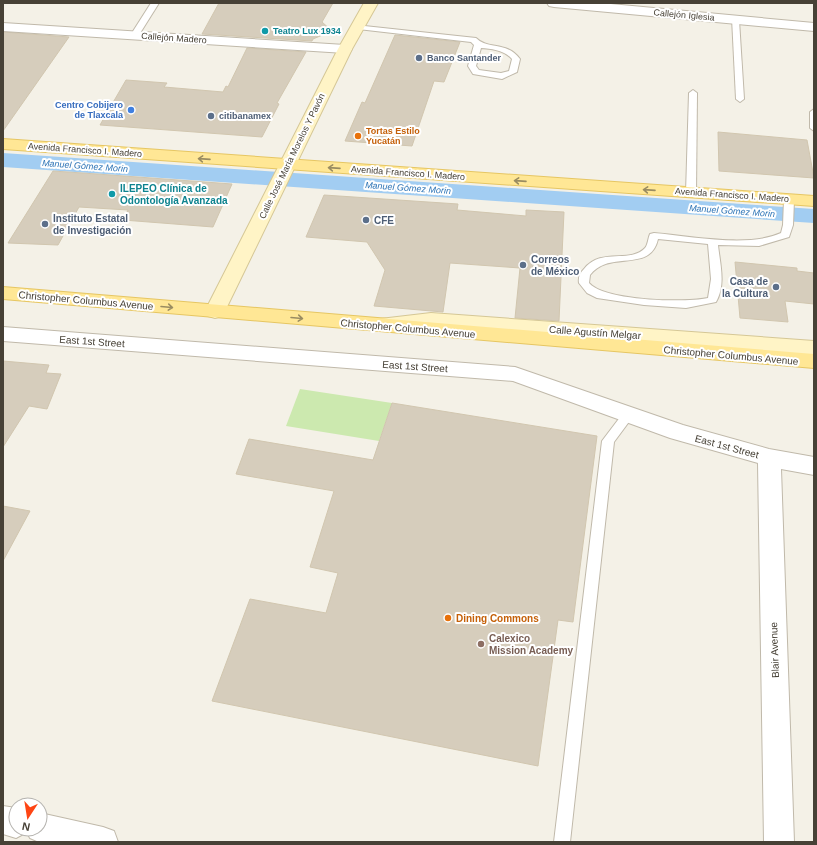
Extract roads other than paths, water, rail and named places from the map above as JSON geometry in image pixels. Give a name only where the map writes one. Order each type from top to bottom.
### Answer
[{"type":"main road","name":"Calle José María Morelos Y Pavón","points":[[215,311],[345,49],[371,3]]},
{"type":"main road","name":"Avenida Francisco I. Madero","points":[[3,144],[814,201]]},
{"type":"main road","name":"Christopher Columbus Avenue","points":[[3,293],[814,362]]},
{"type":"main road","name":"Calle Agustín Melgar","points":[[376,325],[431,320],[814,348]]},
{"type":"street","name":"Callejón Iglesia","points":[[554,3],[814,27]]},
{"type":"street","name":"Callejón Madero","points":[[3,27],[345,49]]},
{"type":"street","name":"East 1st Street","points":[[3,334],[515,374],[678,432],[769,458],[814,466]]},
{"type":"street","name":"Blair Avenue","points":[[769,458],[779,842]]},
{"type":"street","points":[[48,830],[103,842]]},
{"type":"lane","points":[[134,36],[155,3]]},
{"type":"lane","points":[[735,20],[740,99]]},
{"type":"lane","points":[[358,26],[465,38],[477,42],[478,45],[501,48],[514,55],[516,59],[513,72],[502,76],[476,72],[472,66],[478,45]]},
{"type":"lane","points":[[691,192],[693,93]]},
{"type":"lane","points":[[814,112],[814,128]]},
{"type":"lane","points":[[713,241],[717,286],[716,293],[712,300],[702,304],[677,305],[603,296],[593,292],[585,286],[584,276],[592,266],[603,260],[634,258],[644,255],[651,249],[654,236],[713,241],[742,244],[776,240],[785,235],[788,225],[789,200]]},
{"type":"lane","points":[[562,842],[608,441],[628,415]]},
{"type":"waterway","name":"Manuel Gómez Morin","points":[[3,160],[814,216]]},
{"type":"place","name":"Teatro Lux 1934","points":[[265,31]]},
{"type":"place","name":"Banco Santander","points":[[419,58]]},
{"type":"place","name":"Centro Cobijero de Tlaxcala","points":[[131,110]]},
{"type":"place","name":"citibanamex","points":[[211,116]]},
{"type":"place","name":"Tortas Estilo Yucatán","points":[[358,136]]},
{"type":"place","name":"ILEPEO Clínica de Odontología Avanzada","points":[[112,194]]},
{"type":"place","name":"CFE","points":[[366,220]]},
{"type":"place","name":"Instituto Estatal de Investigación","points":[[45,224]]},
{"type":"place","name":"Correos de México","points":[[523,265]]},
{"type":"place","name":"Casa de la Cultura","points":[[776,287]]},
{"type":"place","name":"Dining Commons","points":[[448,618]]},
{"type":"place","name":"Calexico Mission Academy","points":[[481,644]]}]
